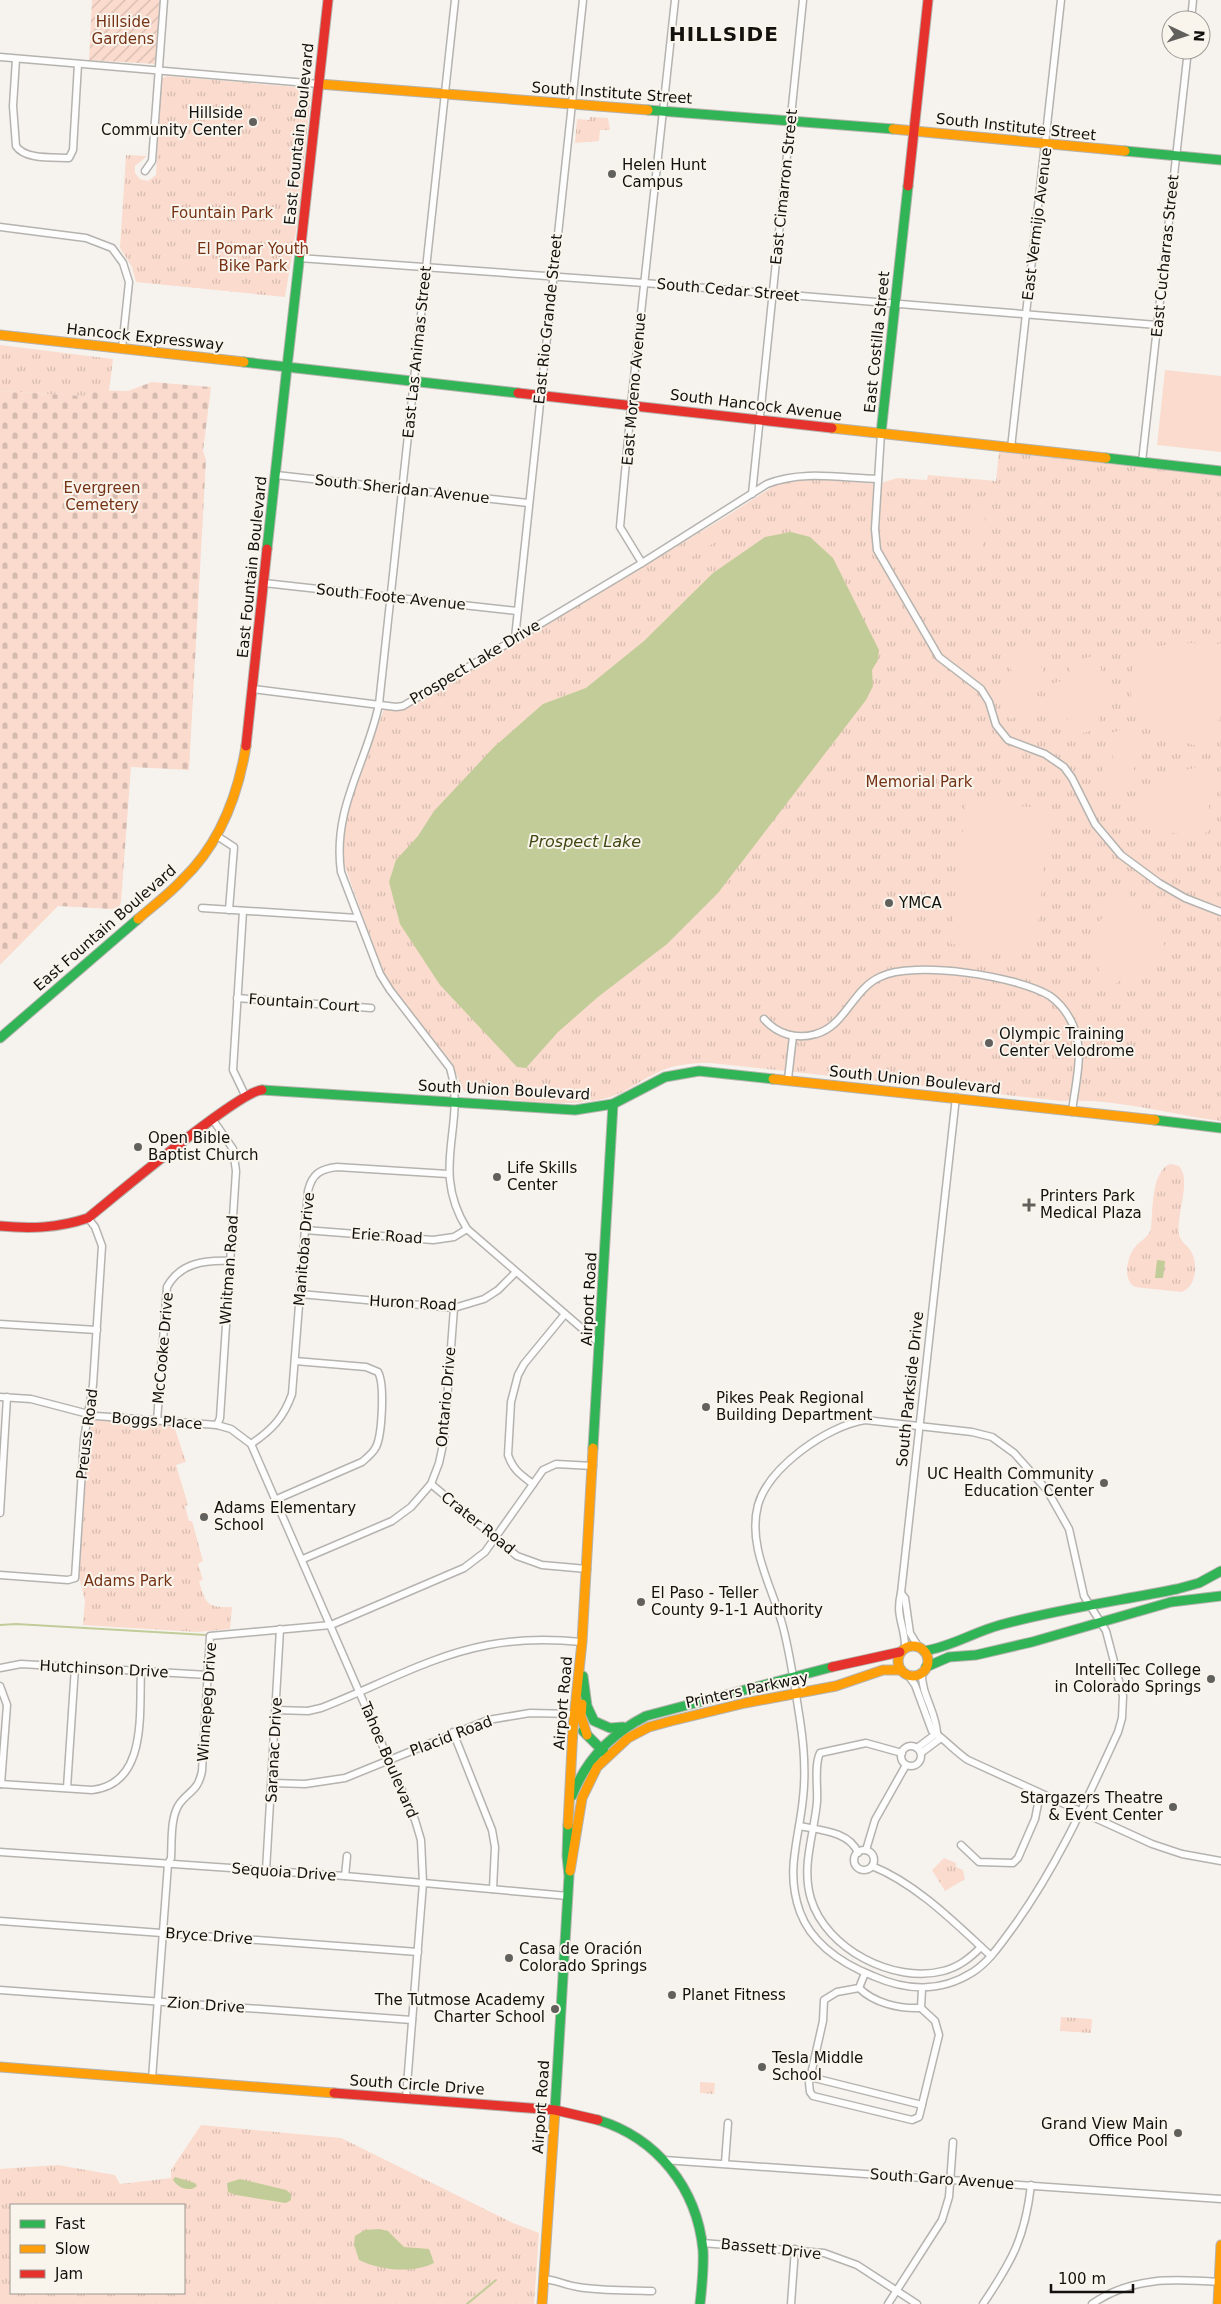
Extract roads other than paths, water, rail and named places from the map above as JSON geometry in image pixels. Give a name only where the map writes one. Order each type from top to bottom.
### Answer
[{"type":"main road","name":"East Fountain Boulevard","points":[[0,1038],[183,880],[217,836],[240,779],[253,689],[328,0]]},
{"type":"main road","name":"East Costilla Street","points":[[881,433],[928,0]]},
{"type":"main road","name":"South Institute Street","points":[[319,84],[790,120],[1221,160]]},
{"type":"main road","name":"Hancock Expressway","points":[[0,335],[287,367]]},
{"type":"main road","name":"South Hancock Avenue","points":[[287,367],[1221,471]]},
{"type":"main road","name":"South Union Boulevard","points":[[0,1226],[45,1229],[65,1227],[88,1218],[245,1095],[256,1090],[274,1089],[575,1110],[613,1104],[665,1077],[691,1071],[788,1079],[1221,1128]]},
{"type":"main road","name":"Airport Road","points":[[542,2304],[568,1896],[567,1856],[574,1717],[581,1658],[587,1569],[613,1104]]},
{"type":"main road","points":[[1199,1583],[1221,1572]]},
{"type":"main road","points":[[902,1650],[938,1650],[970,1634],[1000,1624],[1152,1595],[1218,1579],[1221,1581]]},
{"type":"main road","points":[[904,1672],[924,1670],[949,1657],[976,1655],[1171,1602],[1221,1596]]},
{"type":"main road","points":[[921,1649],[928,1660],[924,1670]]},
{"type":"main road","name":"Printers Parkway","points":[[569,1808],[582,1773],[600,1748],[624,1727],[660,1711],[794,1678],[851,1661],[902,1650]]},
{"type":"main road","name":"South Parkside Drive","points":[[902,1650],[897,1658],[904,1672]]},
{"type":"main road","points":[[581,1658],[586,1706],[594,1721],[607,1728],[624,1727]]},
{"type":"main road","name":"Printers Parkway","points":[[569,1876],[574,1856],[578,1812],[582,1798],[597,1767],[628,1738],[658,1724],[796,1692],[836,1686],[883,1670],[904,1672]]},
{"type":"main road","points":[[583,1681],[582,1716],[587,1735]]},
{"type":"main road","points":[[574,1717],[587,1735],[608,1756]]},
{"type":"main road","name":"South Circle Drive","points":[[0,2067],[555,2110],[594,2117],[627,2130],[641,2138],[664,2160],[688,2194],[698,2220],[702,2243],[700,2304]]},
{"type":"main road","points":[[1218,2304],[1221,2245]]},
{"type":"street","points":[[145,171],[152,161],[164,0]]},
{"type":"street","name":"East Las Animas Street","points":[[379,704],[455,0]]},
{"type":"street","name":"East Rio Grande Street","points":[[515,638],[539,394],[583,0]]},
{"type":"street","name":"East Moreno Avenue","points":[[642,563],[620,527],[631,404],[675,0]]},
{"type":"street","name":"East Cimarron Street","points":[[752,494],[803,0]]},
{"type":"street","name":"East Vermijo Avenue","points":[[1012,448],[1061,0]]},
{"type":"street","name":"South Institute Street","points":[[0,57],[319,84]]},
{"type":"street","points":[[16,59],[13,106],[16,146],[19,151],[30,155],[69,158],[73,150],[78,64]]},
{"type":"street","name":"East Cucharras Street","points":[[1142,462],[1187,60]]},
{"type":"street","points":[[0,227],[86,238],[105,244],[118,255],[123,263],[129,282],[122,348]]},
{"type":"street","name":"South Cedar Street","points":[[299,258],[644,282],[1157,325]]},
{"type":"street","name":"East Costilla Street","points":[[881,433],[875,538],[877,550],[935,651],[949,666],[971,680],[981,690],[989,702],[996,725],[1008,740],[1045,754],[1064,767],[1072,778],[1095,824],[1121,856],[1166,887],[1221,912]]},
{"type":"street","name":"South Sheridan Avenue","points":[[276,475],[528,502]]},
{"type":"street","name":"Prospect Lake Drive","points":[[253,689],[396,706],[408,703],[642,563],[767,484],[794,476],[878,479]]},
{"type":"street","name":"South Foote Avenue","points":[[264,583],[517,611]]},
{"type":"street","points":[[379,704],[373,734],[359,764],[345,804],[338,842],[340,872],[385,983],[450,1068],[454,1102],[448,1174],[453,1202],[467,1229],[600,1344]]},
{"type":"street","points":[[217,836],[234,847],[229,910]]},
{"type":"street","points":[[202,908],[358,918]]},
{"type":"street","points":[[243,911],[233,1070],[245,1095]]},
{"type":"street","points":[[764,1019],[779,1031],[794,1036],[810,1036],[826,1030],[873,980],[896,970],[923,970],[1016,982],[1035,989],[1055,1000],[1074,1026],[1079,1049],[1072,1112]]},
{"type":"street","name":"Fountain Court","points":[[237,998],[371,1008]]},
{"type":"street","points":[[788,1079],[794,1036]]},
{"type":"street","name":"South Parkside Drive","points":[[902,1650],[905,1632],[899,1618],[898,1607],[956,1098]]},
{"type":"street","name":"Whitman Road","points":[[213,1120],[226,1136],[233,1149],[235,1159],[220,1418],[217,1425]]},
{"type":"street","name":"Manitoba Drive","points":[[251,1444],[274,1427],[287,1408],[292,1394],[310,1180],[325,1168],[337,1167],[448,1174]]},
{"type":"street","name":"Preuss Road","points":[[0,1575],[68,1580],[75,1578],[84,1439],[89,1414],[97,1330],[102,1246],[96,1227],[88,1218]]},
{"type":"street","name":"Erie Road","points":[[305,1230],[433,1240],[454,1237],[467,1229]]},
{"type":"street","name":"McCooke Drive","points":[[157,1421],[167,1287],[178,1272],[188,1266],[211,1260],[230,1261]]},
{"type":"street","name":"Huron Road","points":[[300,1294],[454,1308],[484,1299],[498,1290],[516,1272]]},
{"type":"street","name":"Ontario Drive","points":[[303,1559],[392,1521],[411,1507],[431,1484],[439,1463],[444,1440],[454,1308]]},
{"type":"street","points":[[533,1484],[518,1474],[511,1465],[508,1455],[514,1388],[524,1364],[565,1314]]},
{"type":"street","points":[[0,1324],[97,1330]]},
{"type":"street","points":[[277,1499],[362,1462],[370,1456],[378,1440],[382,1383],[378,1372],[366,1366],[295,1361]]},
{"type":"street","points":[[0,1513],[4,1397]]},
{"type":"street","name":"Boggs Place","points":[[4,1397],[31,1399],[89,1414],[217,1425],[231,1429],[251,1444]]},
{"type":"street","points":[[865,1420],[980,1433],[998,1440],[1014,1453],[1047,1490],[1064,1518],[1073,1543],[1084,1596],[1101,1622],[1122,1690],[1122,1718],[1081,1812],[1048,1876],[992,1956],[972,1972],[959,1979],[937,1987],[922,1988],[895,1985],[865,1973],[831,1953],[813,1933],[802,1915],[792,1871],[804,1786],[804,1760],[794,1678],[782,1624],[756,1540],[756,1518],[762,1496],[783,1466],[835,1429],[865,1420]]},
{"type":"street","name":"Tahoe Boulevard","points":[[251,1444],[303,1559],[415,1820],[421,1840],[423,1883],[406,2098]]},
{"type":"street","name":"Winnepeg Drive","points":[[152,2079],[168,1864],[171,1858],[176,1811],[180,1802],[193,1791],[200,1780],[202,1771],[210,1636],[331,1625],[464,1568],[485,1552],[543,1470],[556,1464],[593,1466]]},
{"type":"street","name":"Crater Road","points":[[431,1484],[495,1538],[528,1562],[587,1569]]},
{"type":"street","points":[[901,1593],[905,1598],[910,1633],[921,1649]]},
{"type":"street","points":[[1075,1609],[1084,1596]]},
{"type":"street","name":"Saranac Drive","points":[[266,1871],[273,1783],[280,1629]]},
{"type":"street","points":[[276,1710],[314,1710],[444,1656],[486,1645],[524,1640],[582,1642]]},
{"type":"street","name":"Hutchinson Drive","points":[[0,1668],[16,1664],[208,1675]]},
{"type":"street","points":[[67,1788],[75,1667]]},
{"type":"street","points":[[906,1765],[902,1760],[902,1753],[906,1748],[919,1750],[939,1736],[934,1713],[922,1684],[924,1670]]},
{"type":"street","points":[[0,1686],[7,1705],[1,1784],[92,1790],[112,1785],[128,1769],[136,1752],[141,1671]]},
{"type":"street","name":"South Parkside Drive","points":[[904,1672],[915,1685],[932,1731],[952,1750],[968,1760],[1170,1851],[1221,1861]]},
{"type":"street","name":"Placid Road","points":[[273,1783],[305,1784],[345,1778],[389,1761],[470,1725],[509,1715],[544,1712],[574,1717]]},
{"type":"street","points":[[453,1732],[492,1830],[495,1847],[493,1890]]},
{"type":"street","points":[[902,1753],[866,1743],[820,1753],[813,1829],[806,1868],[812,1901],[824,1925],[845,1946],[886,1967],[921,1974],[951,1969],[965,1961],[981,1947]]},
{"type":"street","points":[[906,1765],[916,1765],[921,1760],[919,1750]]},
{"type":"street","points":[[866,1850],[875,1820],[906,1765]]},
{"type":"street","points":[[112,1785],[116,1791]]},
{"type":"street","points":[[193,1791],[200,1798]]},
{"type":"street","points":[[962,1845],[979,1862],[1013,1863],[1018,1858],[1035,1819],[1040,1794]]},
{"type":"street","points":[[799,1826],[844,1838],[856,1846],[858,1853],[854,1861],[859,1868],[868,1870],[872,1866],[874,1857],[866,1850]]},
{"type":"street","points":[[858,1853],[866,1850]]},
{"type":"street","name":"Sequoia Drive","points":[[0,1852],[345,1876],[568,1896]]},
{"type":"street","points":[[345,1876],[346,1856]]},
{"type":"street","points":[[872,1866],[887,1873],[919,1894],[992,1956]]},
{"type":"street","name":"Bryce Drive","points":[[0,1920],[418,1952]]},
{"type":"street","points":[[859,1988],[865,1973]]},
{"type":"street","points":[[859,1988],[873,2000],[910,2008],[921,2008],[936,2021],[939,2035],[919,2117],[912,2120],[813,2096],[810,2092],[810,2077],[823,2021],[824,2000],[838,1992],[859,1988]]},
{"type":"street","points":[[921,2008],[922,1988]]},
{"type":"street","name":"Zion Drive","points":[[0,1990],[412,2020]]},
{"type":"street","points":[[810,2077],[922,2105]]},
{"type":"street","points":[[725,2163],[728,2123]]},
{"type":"street","points":[[888,2304],[942,2220],[947,2205],[953,2142]]},
{"type":"street","name":"South Garo Avenue","points":[[664,2160],[1221,2199]]},
{"type":"street","points":[[983,2304],[1007,2268],[1020,2242],[1027,2218],[1031,2185]]},
{"type":"street","name":"Bassett Drive","points":[[702,2243],[795,2249],[824,2253],[847,2260],[917,2304]]},
{"type":"street","points":[[791,2304],[795,2249]]},
{"type":"street","points":[[544,2279],[559,2281],[577,2287],[652,2291]]},
{"type":"street","points":[[1092,2304],[1115,2290],[1141,2282],[1165,2280],[1220,2282]]},
{"type":"water","name":"Prospect Lake","points":[[791,532],[810,537],[833,558],[879,650],[878,660],[872,670],[873,686],[866,700],[718,893],[667,944],[598,997],[558,1032],[526,1068],[517,1067],[440,985],[400,924],[389,882],[396,860],[418,836],[434,811],[494,747],[543,704],[586,688],[644,641],[713,573],[765,537]]},
{"type":"water","points":[[1157,1260],[1165,1261],[1163,1278],[1155,1278]]},
{"type":"water","points":[[175,2177],[195,2183],[197,2186],[192,2189],[181,2188],[173,2180]]},
{"type":"water","points":[[240,2179],[286,2190],[291,2194],[291,2200],[286,2203],[228,2192],[227,2183]]},
{"type":"water","points":[[379,2229],[388,2231],[404,2247],[429,2249],[434,2263],[406,2270],[376,2266],[359,2260],[354,2244],[355,2236],[365,2230]]},
{"type":"waterway","points":[[0,1625],[16,1624],[206,1635]]},
{"type":"waterway","points":[[467,2304],[496,2280]]},
{"type":"place","name":"Hillside Community Center","points":[[253,122]]},
{"type":"place","name":"Helen Hunt Campus","points":[[612,174]]},
{"type":"place","name":"YMCA","points":[[889,903]]},
{"type":"place","name":"Olympic Training Center Velodrome","points":[[989,1043]]},
{"type":"place","name":"Open Bible Baptist Church","points":[[138,1147]]},
{"type":"place","name":"Life Skills Center","points":[[497,1177]]},
{"type":"place","name":"Printers Park Medical Plaza","points":[[1029,1205]]},
{"type":"place","name":"Pikes Peak Regional Building Department","points":[[706,1407]]},
{"type":"place","name":"UC Health Community Education Center","points":[[1104,1483]]},
{"type":"place","name":"Adams Elementary School","points":[[204,1517]]},
{"type":"place","name":"El Paso - Teller County 9-1-1 Authority","points":[[641,1602]]},
{"type":"place","name":"IntelliTec College in Colorado Springs","points":[[1211,1679]]},
{"type":"place","name":"Stargazers Theatre & Event Center","points":[[1173,1807]]},
{"type":"place","name":"Casa de Oración Colorado Springs","points":[[509,1958]]},
{"type":"place","name":"Planet Fitness","points":[[672,1995]]},
{"type":"place","name":"The Tutmose Academy Charter School","points":[[555,2009]]},
{"type":"place","name":"Tesla Middle School","points":[[762,2067]]},
{"type":"place","name":"Grand View Main Office Pool","points":[[1178,2133]]},
{"type":"district","name":"HILLSIDE","points":[[724,34]]},
{"type":"park label","name":"Hillside Gardens","points":[[123,30]]},
{"type":"park label","name":"Fountain Park","points":[[222,213]]},
{"type":"park label","name":"El Pomar Youth Bike Park","points":[[253,258]]},
{"type":"park label","name":"Evergreen Cemetery","points":[[102,496]]},
{"type":"park label","name":"Memorial Park","points":[[919,782]]},
{"type":"park label","name":"Adams Park","points":[[128,1581]]}]
